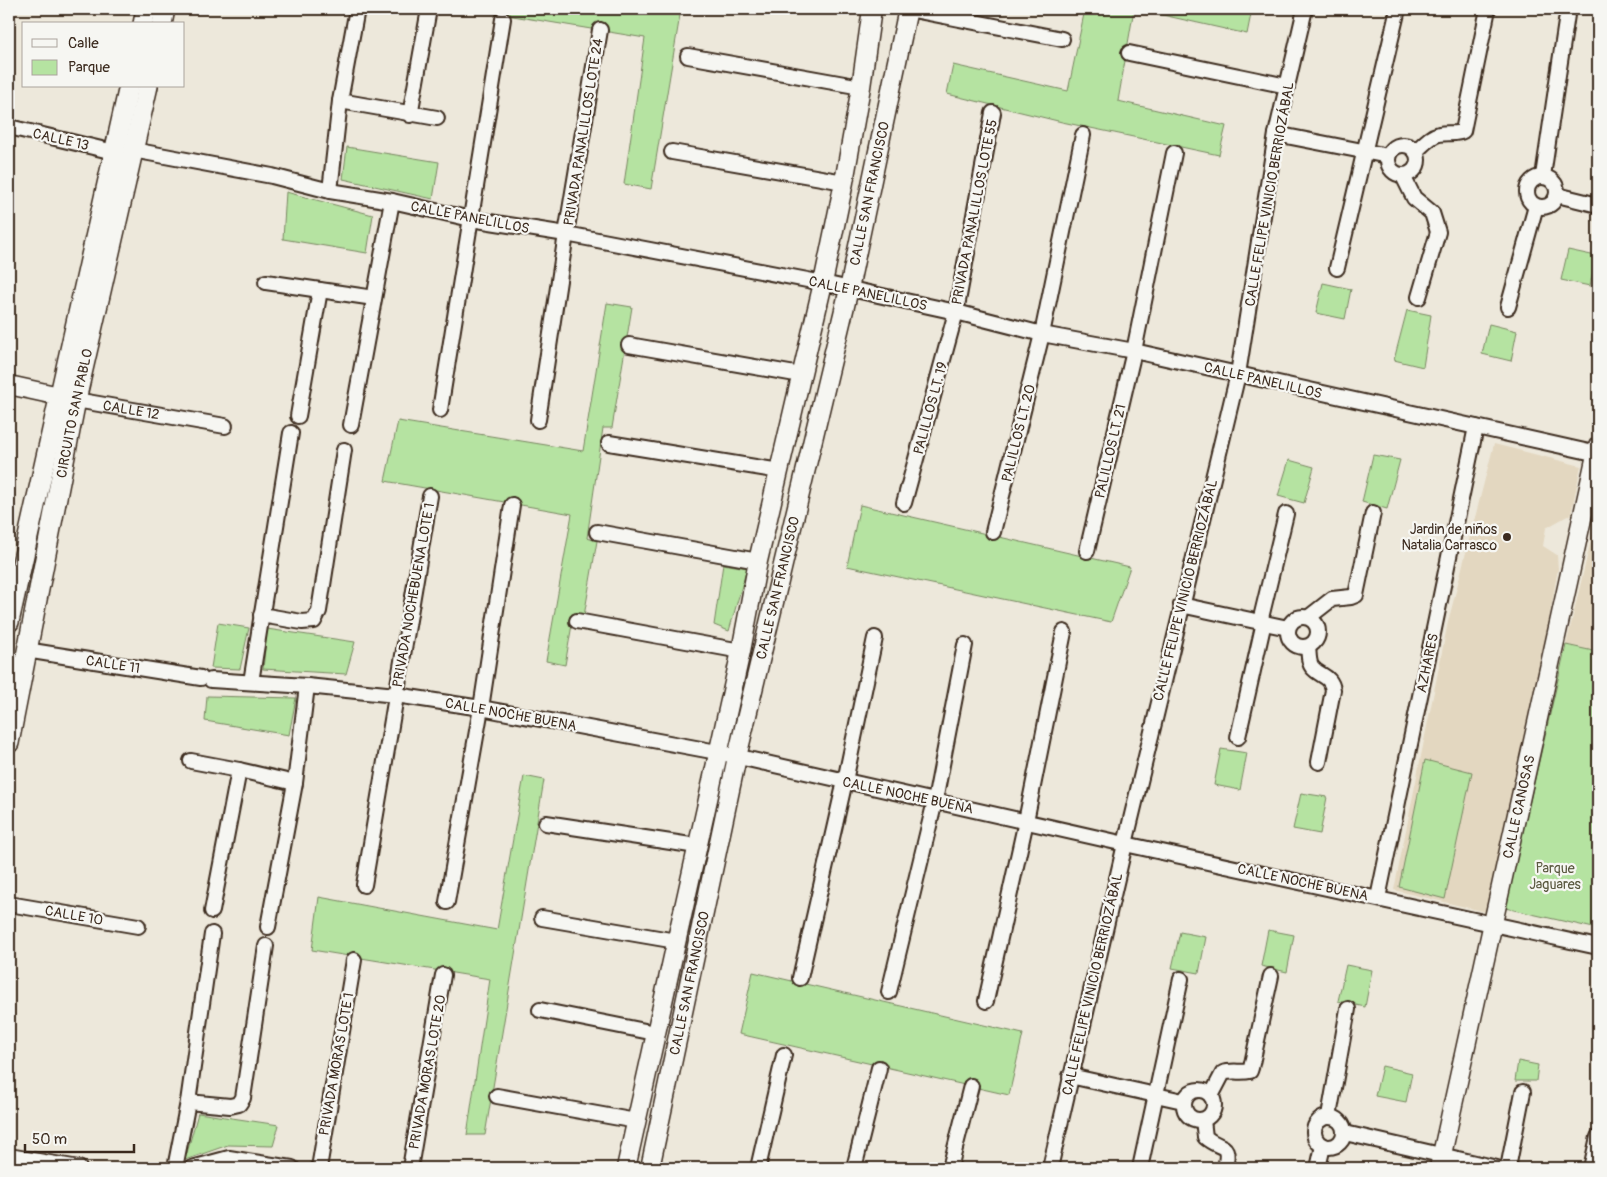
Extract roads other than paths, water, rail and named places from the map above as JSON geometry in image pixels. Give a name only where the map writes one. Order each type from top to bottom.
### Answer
[{"type":"main road","points":[[143,22],[146,9]]},
{"type":"main road","points":[[162,22],[165,9]]},
{"type":"main road","name":"CIRCUITO SAN PABLO","points":[[9,743],[67,398],[114,152],[129,88]]},
{"type":"main road","name":"CIRCUITO SAN PABLO","points":[[9,622],[133,150],[148,88]]},
{"type":"street","points":[[330,191],[340,101],[357,9]]},
{"type":"street","points":[[410,115],[429,9]]},
{"type":"street","name":"CALLE SAN FRANCISCO","points":[[626,1168],[741,651],[758,561],[823,283],[861,87],[872,9]]},
{"type":"street","points":[[908,9],[1062,39]]},
{"type":"street","name":"CALLE SAN FRANCISCO","points":[[650,1168],[737,757],[849,288],[908,9]]},
{"type":"street","name":"CALLE FELIPE VINICIO BERRIOZÁBAL","points":[[1050,1168],[1181,605],[1238,374],[1276,134],[1305,9]]},
{"type":"street","points":[[1337,268],[1398,9]]},
{"type":"street","points":[[1416,151],[1431,137],[1463,131],[1488,9]]},
{"type":"street","points":[[1543,176],[1567,15]]},
{"type":"street","points":[[440,410],[503,19]]},
{"type":"street","name":"PRIVADA PANALILLOS LOTE 24","points":[[538,420],[566,234],[600,30]]},
{"type":"street","points":[[1129,53],[1287,86]]},
{"type":"street","points":[[688,56],[861,87]]},
{"type":"street","points":[[340,101],[410,115],[437,118]]},
{"type":"street","name":"PRIVADA PANALILLOS LOTE 55","points":[[956,312],[992,113]]},
{"type":"street","name":"CALLE 13","points":[[9,127],[114,152]]},
{"type":"street","points":[[1276,134],[1388,156]]},
{"type":"street","name":"PALILLOS LT. 20","points":[[993,532],[1042,334],[1083,135]]},
{"type":"street","points":[[1400,145],[1409,146],[1416,151],[1418,156],[1417,167],[1414,172],[1403,176],[1391,170],[1388,156],[1393,149],[1400,145]]},
{"type":"street","name":"CALLE PANELILLOS","points":[[133,150],[272,176],[330,191],[392,201],[471,219],[566,234],[849,288],[1042,334],[1134,351],[1476,428],[1598,451]]},
{"type":"street","points":[[672,152],[844,182]]},
{"type":"street","name":"PALILLOS LT. 21","points":[[1087,551],[1134,351],[1174,153]]},
{"type":"street","points":[[1403,176],[1414,198],[1432,213],[1438,232],[1419,297]]},
{"type":"street","points":[[1543,176],[1549,178],[1554,183],[1557,195],[1554,202],[1542,208],[1530,202],[1526,189],[1530,182],[1543,176]]},
{"type":"street","points":[[1557,195],[1598,205]]},
{"type":"street","points":[[351,425],[392,201]]},
{"type":"street","points":[[1508,307],[1536,206]]},
{"type":"street","points":[[266,282],[374,298]]},
{"type":"street","points":[[298,416],[320,290]]},
{"type":"street","name":"PALILLOS LT. 19","points":[[904,503],[956,312]]},
{"type":"street","points":[[629,345],[801,375]]},
{"type":"street","name":"CALLE 12","points":[[9,385],[67,398],[225,426]]},
{"type":"street","name":"AZHARES","points":[[1378,898],[1476,428]]},
{"type":"street","points":[[251,682],[291,432]]},
{"type":"street","points":[[609,443],[780,471]]},
{"type":"street","points":[[261,615],[302,622],[314,621],[319,611],[344,450]]},
{"type":"street","name":"CALLE CANOSAS","points":[[1440,1162],[1598,451]]},
{"type":"street","name":"PRIVADA NOCHEBUENA LOTE 1","points":[[364,885],[430,496]]},
{"type":"street","points":[[447,902],[481,708],[512,505]]},
{"type":"street","points":[[1309,618],[1332,599],[1356,595],[1373,513]]},
{"type":"street","points":[[1238,736],[1286,514]]},
{"type":"street","points":[[597,532],[758,561]]},
{"type":"street","points":[[1181,605],[1288,628]]},
{"type":"street","points":[[1301,616],[1309,618],[1318,626],[1319,633],[1317,639],[1308,647],[1299,647],[1292,643],[1288,636],[1288,628],[1293,620],[1301,616]]},
{"type":"street","points":[[577,621],[741,651]]},
{"type":"street","points":[[986,1002],[1026,821],[1064,632]]},
{"type":"street","points":[[800,978],[874,638]]},
{"type":"street","points":[[889,992],[935,801],[965,645]]},
{"type":"street","points":[[1308,647],[1310,663],[1313,668],[1330,679],[1333,690],[1319,762]]},
{"type":"street","name":"CALLE 11","points":[[26,650],[206,679]]},
{"type":"street","name":"CALLE NOCHE BUENA","points":[[206,679],[396,695],[481,708],[718,752],[1125,844],[1598,947]]},
{"type":"street","points":[[268,928],[295,783],[307,686]]},
{"type":"street","points":[[191,761],[295,783]]},
{"type":"street","points":[[212,911],[239,770]]},
{"type":"street","points":[[546,822],[697,846]]},
{"type":"street","name":"CALLE 10","points":[[9,904],[138,926]]},
{"type":"street","points":[[542,918],[676,941]]},
{"type":"street","points":[[174,1168],[188,1102],[212,934]]},
{"type":"street","points":[[188,1102],[230,1106],[239,1104],[243,1098],[266,946]]},
{"type":"street","name":"PRIVADA MORAS LOTE 1","points":[[319,1168],[354,960]]},
{"type":"street","name":"PRIVADA MORAS LOTE 20","points":[[410,1168],[443,975]]},
{"type":"street","points":[[1211,1096],[1223,1073],[1227,1071],[1246,1072],[1252,1068],[1271,976]]},
{"type":"street","points":[[1140,1168],[1181,979]]},
{"type":"street","points":[[1329,1116],[1348,1009]]},
{"type":"street","points":[[540,1010],[655,1033]]},
{"type":"street","points":[[758,1168],[784,1055]]},
{"type":"street","points":[[854,1168],[879,1068]]},
{"type":"street","points":[[1070,1076],[1183,1101]]},
{"type":"street","points":[[950,1168],[970,1086]]},
{"type":"street","points":[[1196,1090],[1204,1091],[1211,1096],[1214,1101],[1212,1113],[1208,1118],[1195,1120],[1188,1116],[1183,1109],[1183,1101],[1188,1094],[1196,1090]]},
{"type":"street","points":[[1508,1168],[1523,1092]]},
{"type":"street","points":[[497,1096],[636,1121]]},
{"type":"street","points":[[1329,1116],[1340,1121],[1344,1126],[1344,1133],[1338,1145],[1330,1147],[1323,1146],[1317,1142],[1314,1136],[1314,1129],[1317,1122],[1329,1116]]},
{"type":"street","points":[[1203,1120],[1205,1137],[1223,1146],[1227,1151],[1228,1157],[1225,1168]]},
{"type":"street","points":[[1344,1133],[1440,1162],[1497,1168]]},
{"type":"street","points":[[1590,1168],[1598,1137]]},
{"type":"street","points":[[1318,1168],[1323,1146]]},
{"type":"street","points":[[9,1156],[79,1168]]},
{"type":"street","points":[[192,1168],[228,1163],[292,1168]]},
{"type":"place","name":"Jardin de niños Natalia Carrasco","points":[[1507,537]]},
{"type":"park label","name":"Parque Jaguares","points":[[1555,876]]}]
